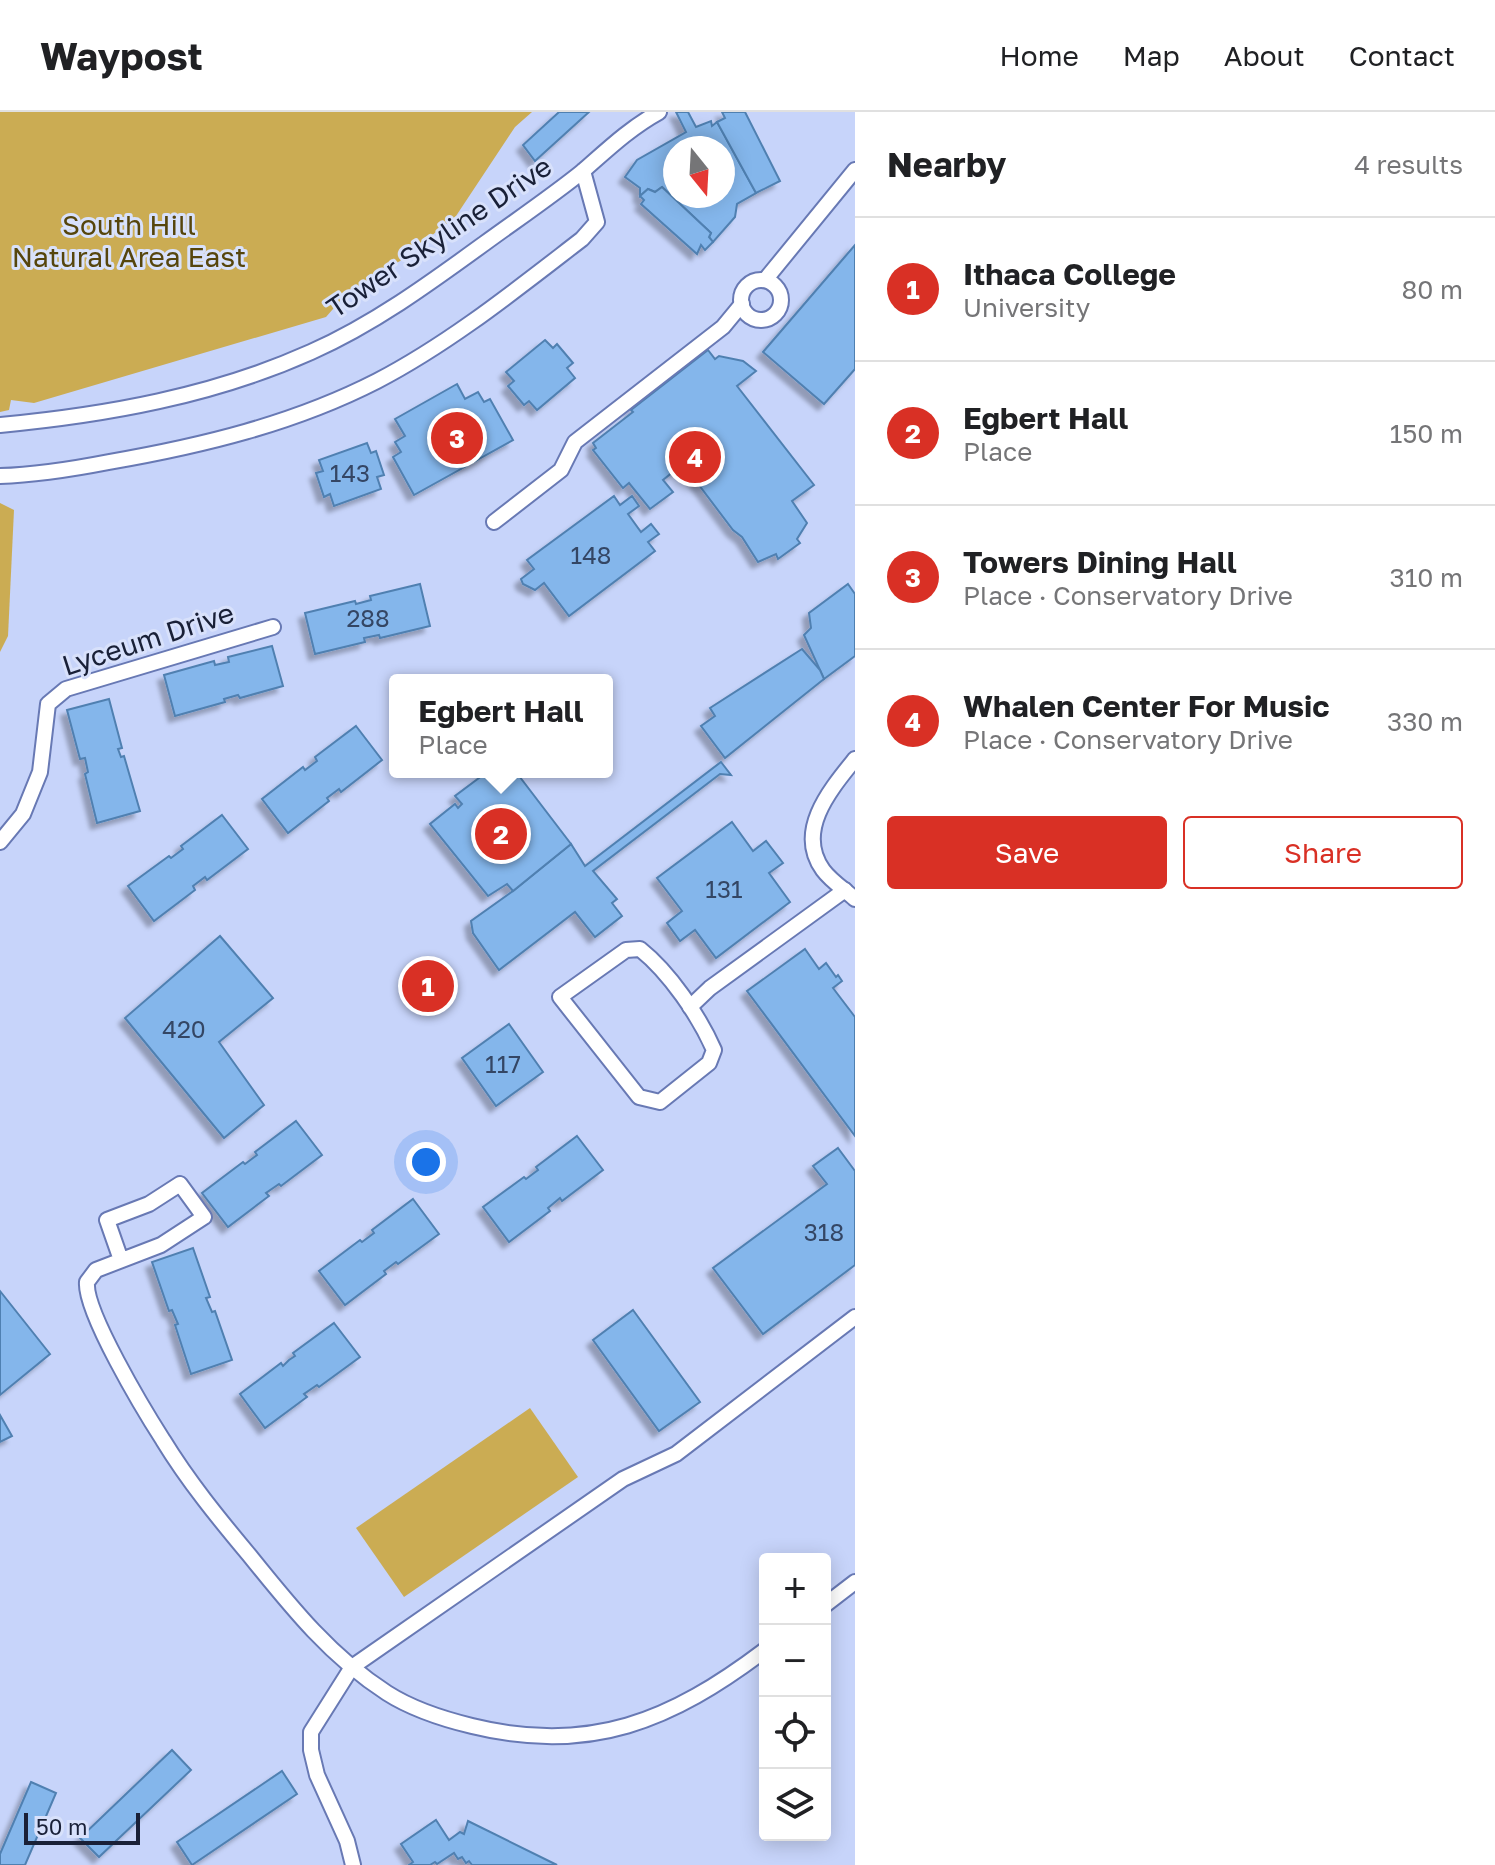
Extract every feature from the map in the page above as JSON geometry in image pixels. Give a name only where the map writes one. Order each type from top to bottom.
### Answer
[{"type":"street","name":"Tower Skyline Drive","points":[[0,425],[136,407],[246,378],[310,353],[369,323],[423,287],[583,171],[618,138],[659,112]]},
{"type":"street","points":[[765,280],[768,272],[855,170]]},
{"type":"street","name":"Tower Skyline Drive","points":[[0,476],[77,468],[186,447],[302,414],[378,380],[468,323],[582,239],[597,222],[583,171]]},
{"type":"street","points":[[494,522],[561,470],[575,442],[723,327],[742,304],[744,289],[757,280],[765,280],[778,288],[781,295],[781,303],[773,316],[766,319],[751,317],[742,304]]},
{"type":"street","name":"Lyceum Drive","points":[[0,842],[23,814],[40,772],[48,704],[66,689],[273,627]]},
{"type":"street","points":[[690,1007],[710,988],[850,895],[824,872],[813,853],[814,822],[824,799],[855,759]]},
{"type":"street","points":[[640,949],[690,1007],[714,1050],[709,1063],[660,1102],[639,1097],[560,997],[626,950],[640,949]]},
{"type":"street","points":[[121,1260],[107,1220],[149,1204],[180,1184],[204,1217],[161,1245],[96,1270],[86,1288],[132,1389],[172,1455],[213,1511],[303,1621],[352,1667],[388,1694],[423,1710],[496,1732],[562,1737],[605,1732],[686,1704],[728,1679],[759,1655]]},
{"type":"street","points":[[353,1865],[347,1841],[317,1775],[311,1750],[311,1732],[352,1667],[623,1479],[676,1454],[855,1317]]},
{"type":"street","points":[[831,1600],[855,1582]]},
{"type":"green space","name":"South Hill Natural Area East","points":[[0,112],[532,112],[515,127],[456,216],[400,261],[347,293],[326,317],[34,403],[11,400],[9,410],[0,412]]},
{"type":"green space","points":[[0,503],[14,510],[8,636],[0,652]]},
{"type":"green space","points":[[530,1408],[578,1477],[404,1597],[356,1528]]},
{"type":"building","points":[[559,112],[589,112],[535,161],[523,145]]},
{"type":"building","points":[[676,112],[688,112],[696,127],[711,121],[712,126],[717,122],[725,136],[679,136],[686,132]]},
{"type":"building","points":[[722,112],[745,112],[780,181],[756,193],[735,155],[735,136],[725,136],[717,122],[725,118]]},
{"type":"building","points":[[663,145],[663,188],[655,192],[648,189],[640,196],[640,188],[625,177],[637,160]]},
{"type":"building","points":[[735,155],[756,193],[737,204],[735,217],[713,242],[709,237],[711,233],[684,208],[735,208]]},
{"type":"building","points":[[663,188],[663,208],[684,208],[711,233],[709,237],[713,242],[705,250],[701,245],[697,254],[641,204],[644,200],[640,196],[648,189],[655,192]]},
{"type":"building","points":[[855,245],[855,369],[824,404],[763,352]]},
{"type":"building","points":[[545,340],[553,348],[557,344],[573,363],[567,368],[575,378],[537,410],[529,401],[524,405],[508,386],[514,381],[506,372]]},
{"type":"building","points":[[708,350],[715,359],[719,356],[743,361],[756,371],[737,386],[814,485],[792,501],[807,523],[797,539],[800,543],[778,559],[776,554],[758,562],[742,537],[733,530],[683,464],[663,480],[673,492],[650,509],[629,483],[623,488],[593,450],[596,448],[593,443]]},
{"type":"building","points":[[457,384],[465,399],[478,392],[484,402],[490,399],[513,440],[414,495],[393,457],[401,452],[395,442],[405,436],[395,419]]},
{"type":"building","points":[[367,443],[371,453],[376,451],[384,475],[377,477],[381,489],[334,506],[330,494],[324,497],[316,473],[323,471],[319,460]]},
{"type":"building","points":[[614,496],[620,505],[632,496],[639,506],[628,514],[641,532],[651,524],[659,534],[648,542],[655,551],[569,616],[544,583],[535,590],[523,584],[521,579],[534,569],[527,560]]},
{"type":"building","points":[[420,584],[430,626],[380,638],[379,635],[364,638],[365,642],[315,654],[305,613],[355,601],[356,604],[371,600],[370,596]]},
{"type":"building","points":[[848,584],[855,594],[855,656],[824,679],[804,635],[811,628],[809,613]]},
{"type":"building","points":[[272,646],[283,686],[240,698],[238,695],[224,699],[225,702],[175,716],[164,675],[214,661],[215,665],[229,662],[228,657]]},
{"type":"building","points":[[802,649],[824,679],[725,758],[701,726],[715,716],[710,708]]},
{"type":"building","points":[[109,699],[122,748],[118,749],[121,757],[124,756],[140,811],[97,823],[85,774],[88,772],[85,758],[80,759],[67,710]]},
{"type":"building","points":[[356,726],[382,760],[341,792],[339,789],[327,798],[329,801],[288,833],[262,799],[303,767],[305,770],[317,761],[315,757]]},
{"type":"building","points":[[721,762],[731,775],[720,774],[593,871],[617,899],[612,903],[622,916],[595,937],[575,912],[499,970],[473,933],[471,921],[571,844],[585,866]]},
{"type":"building","points":[[479,778],[521,778],[571,844],[513,891],[507,884],[488,896],[430,824],[455,804],[458,808],[462,804],[455,796]]},
{"type":"building","points":[[222,815],[248,849],[207,880],[205,877],[193,886],[195,890],[154,921],[128,886],[183,849],[181,846]]},
{"type":"building","points":[[732,822],[753,851],[766,841],[783,863],[769,873],[790,902],[716,958],[695,930],[680,941],[667,923],[682,911],[657,878]]},
{"type":"building","points":[[220,936],[273,998],[219,1042],[264,1105],[224,1138],[125,1018]]},
{"type":"building","points":[[805,949],[819,969],[826,963],[836,977],[838,975],[842,981],[833,988],[855,1017],[855,1136],[747,991]]},
{"type":"building","points":[[509,1024],[543,1072],[496,1106],[462,1058]]},
{"type":"building","points":[[296,1121],[322,1155],[281,1186],[279,1184],[266,1193],[269,1196],[228,1227],[202,1193],[257,1155],[255,1152]]},
{"type":"building","points":[[577,1136],[603,1170],[562,1201],[560,1198],[548,1208],[550,1211],[509,1242],[483,1207],[538,1170],[536,1167]]},
{"type":"building","points":[[838,1148],[855,1171],[855,1265],[763,1334],[713,1268],[827,1184],[813,1166]]},
{"type":"building","points":[[413,1199],[439,1234],[384,1271],[386,1274],[345,1305],[319,1271],[374,1233],[372,1230]]},
{"type":"building","points":[[193,1248],[210,1297],[206,1298],[212,1312],[215,1311],[232,1360],[191,1374],[175,1325],[178,1324],[172,1310],[169,1311],[152,1262]]},
{"type":"building","points":[[0,1291],[50,1354],[0,1395]]},
{"type":"building","points":[[633,1310],[700,1402],[659,1431],[593,1340]]},
{"type":"building","points":[[334,1323],[360,1357],[319,1387],[317,1385],[304,1394],[307,1397],[265,1428],[240,1394],[281,1363],[283,1366],[295,1356],[293,1353]]},
{"type":"building","points":[[0,1415],[12,1436],[0,1442]]},
{"type":"building","points":[[172,1750],[191,1770],[99,1857],[80,1838]]},
{"type":"building","points":[[282,1771],[297,1794],[192,1865],[177,1842]]},
{"type":"building","points":[[31,1782],[56,1793],[25,1865],[0,1865],[0,1854]]},
{"type":"building","points":[[436,1820],[449,1840],[460,1832],[464,1834],[468,1821],[557,1865],[472,1865],[462,1857],[458,1859],[454,1853],[437,1864],[409,1865],[413,1862],[401,1844]]},
{"type":"place","name":"Towers Dining Hall","points":[[457,438]]},
{"type":"place","name":"Whalen Center For Music","points":[[695,457]]},
{"type":"place","name":"Egbert Hall","points":[[501,834]]},
{"type":"place","name":"Ithaca College","points":[[428,986]]}]
